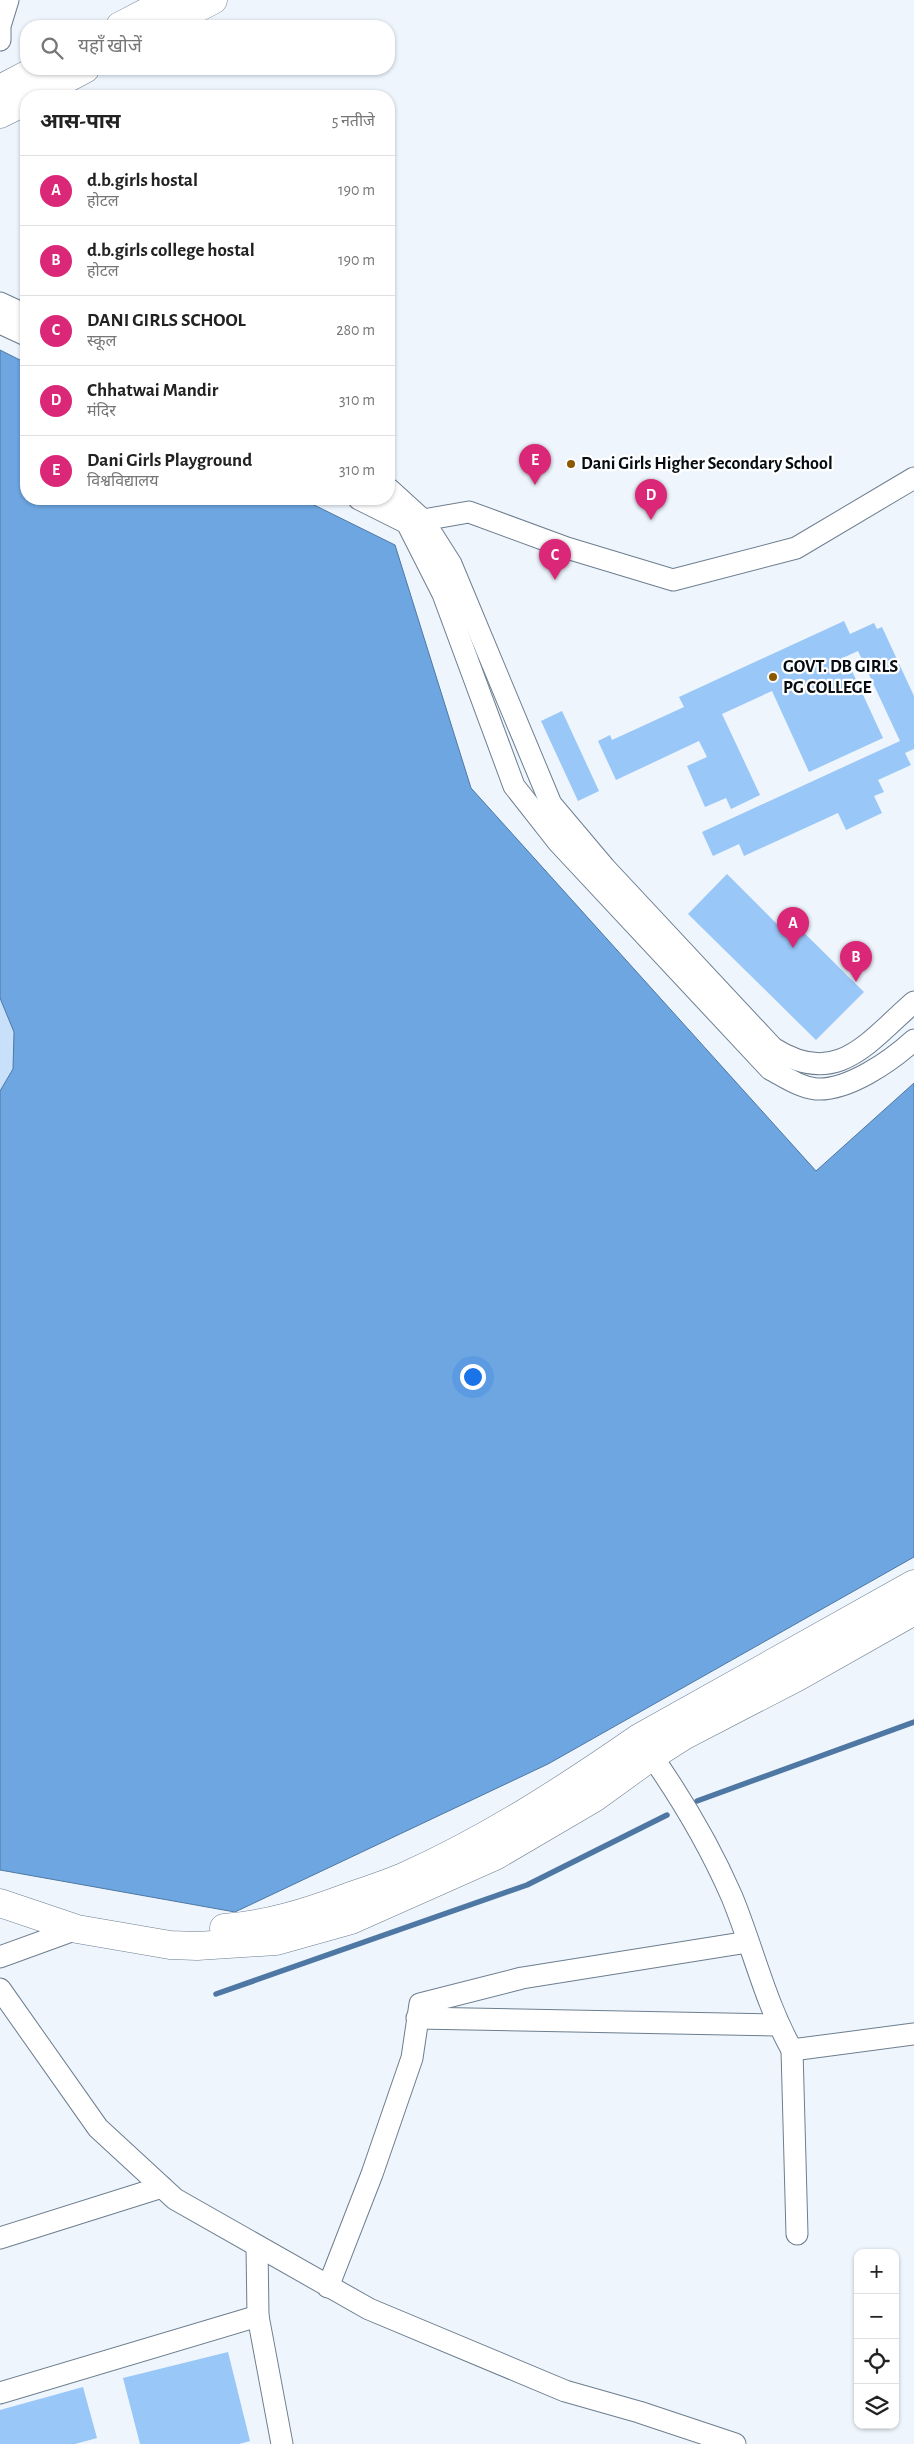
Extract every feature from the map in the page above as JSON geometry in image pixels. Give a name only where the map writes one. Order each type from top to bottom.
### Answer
[{"type":"street","points":[[0,40],[0,26],[8,0]]},
{"type":"street","points":[[132,20],[170,0]]},
{"type":"street","points":[[175,20],[213,0]]},
{"type":"street","points":[[7,101],[32,75]]},
{"type":"street","points":[[45,90],[74,75]]},
{"type":"street","points":[[0,303],[20,313]]},
{"type":"street","points":[[0,323],[20,332]]},
{"type":"street","points":[[374,505],[415,522],[469,512],[566,548],[673,580],[796,548],[914,478]]},
{"type":"street","points":[[395,497],[451,564],[551,804],[605,868],[773,1048],[790,1059],[810,1064],[833,1064],[852,1055],[914,1002]]},
{"type":"street","points":[[415,522],[514,786],[558,842],[770,1069],[799,1085],[816,1089],[840,1086],[870,1071],[914,1040]]},
{"type":"street","points":[[0,1904],[87,1930],[155,1932],[241,1927],[305,1913],[401,1878],[497,1829],[645,1747],[914,1584]]},
{"type":"street","points":[[645,1747],[685,1735],[797,1678],[914,1611]]},
{"type":"street","points":[[645,1747],[679,1794],[731,1896],[778,2025],[792,2050],[797,2234]]},
{"type":"street","points":[[0,1958],[87,1930]]},
{"type":"street","points":[[328,2287],[372,2174],[412,2058],[420,2004],[522,1978],[748,1942]]},
{"type":"street","points":[[0,1989],[98,2128],[175,2199],[369,2309],[565,2391],[640,2412],[734,2444]]},
{"type":"street","points":[[418,2018],[778,2025]]},
{"type":"street","points":[[792,2050],[914,2034]]},
{"type":"street","points":[[0,2238],[162,2187]]},
{"type":"street","points":[[257,2246],[258,2316],[282,2444]]},
{"type":"street","points":[[0,2393],[258,2316]]},
{"type":"shaded area","points":[[0,998],[14,1032],[13,1069],[0,1091]]},
{"type":"water","points":[[0,350],[20,360],[20,505],[314,505],[395,545],[471,788],[816,1171],[914,1083],[914,1557],[548,1764],[235,1912],[0,1870],[0,1091],[13,1069],[14,1032],[0,998]]},
{"type":"building","points":[[844,621],[850,634],[874,623],[877,629],[882,627],[914,696],[914,749],[905,753],[911,765],[878,780],[884,792],[874,796],[882,813],[846,830],[838,813],[744,856],[739,844],[713,856],[702,832],[900,741],[858,651],[836,661],[843,675],[852,671],[883,738],[809,772],[772,691],[722,714],[760,795],[731,809],[726,798],[705,807],[687,766],[707,757],[699,741],[616,780],[598,741],[610,735],[612,740],[684,707],[679,697]]},
{"type":"building","points":[[562,711],[599,791],[578,801],[541,721]]},
{"type":"building","points":[[727,874],[777,924],[786,915],[864,992],[816,1040],[688,914]]},
{"type":"building","points":[[228,2352],[250,2441],[239,2444],[140,2444],[123,2378]]},
{"type":"building","points":[[83,2387],[97,2438],[75,2444],[0,2444],[0,2410]]},
{"type":"waterway","points":[[697,1801],[914,1722]]},
{"type":"waterway","points":[[216,1994],[527,1885],[667,1815]]},
{"type":"place","name":"Dani Girls Higher Secondary School","points":[[571,464]]},
{"type":"place","name":"Dani Girls Playground","points":[[535,485]]},
{"type":"place","name":"Chhatwai Mandir","points":[[651,520]]},
{"type":"place","name":"DANI GIRLS SCHOOL","points":[[555,580]]},
{"type":"place","name":"GOVT. DB GIRLS PG COLLEGE","points":[[773,677]]},
{"type":"place","name":"d.b.girls hostal","points":[[793,948]]},
{"type":"place","name":"d.b.girls college hostal","points":[[856,982]]}]
